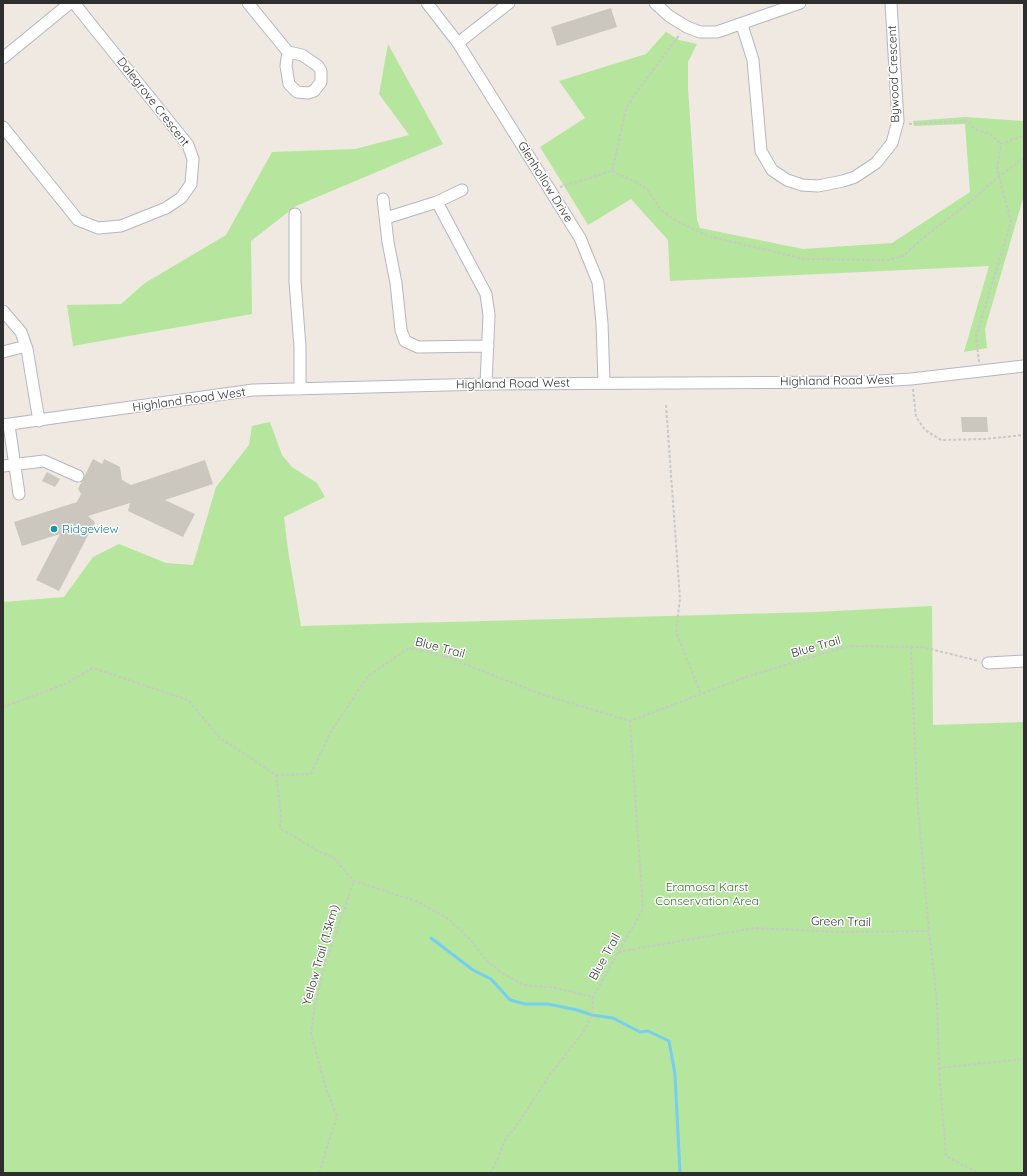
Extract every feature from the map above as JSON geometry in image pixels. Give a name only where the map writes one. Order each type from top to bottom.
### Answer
[{"type":"street","points":[[3,58],[70,3]]},
{"type":"street","name":"Dalegrove Crescent","points":[[3,127],[78,220],[98,228],[121,226],[166,208],[181,198],[191,184],[193,158],[188,145],[74,3]]},
{"type":"street","points":[[248,3],[288,52]]},
{"type":"street","name":"Glenhollow Drive","points":[[427,3],[458,43],[580,238],[598,282],[602,323],[604,382]]},
{"type":"street","points":[[458,43],[509,3]]},
{"type":"street","points":[[655,3],[669,16],[687,27],[700,32],[717,32],[742,25],[800,3]]},
{"type":"street","name":"Bywood Crescent","points":[[742,25],[753,60],[761,151],[772,170],[787,180],[802,185],[818,186],[856,177],[876,163],[892,143],[898,124],[891,3]]},
{"type":"street","points":[[386,218],[437,202],[462,190]]},
{"type":"street","points":[[383,199],[388,242],[396,283],[401,330],[405,341],[418,347],[488,346]]},
{"type":"street","points":[[437,202],[486,294],[489,306],[486,384]]},
{"type":"street","points":[[295,214],[295,281],[300,347],[300,389]]},
{"type":"street","points":[[3,311],[21,332],[26,346],[39,421]]},
{"type":"street","points":[[3,352],[26,346]]},
{"type":"street","name":"Highland Road West","points":[[6,425],[253,390],[604,382],[862,382],[912,380],[1024,366]]},
{"type":"street","points":[[6,425],[19,494]]},
{"type":"street","points":[[3,466],[44,461],[78,476]]},
{"type":"street","points":[[988,663],[1024,661]]},
{"type":"path","points":[[612,171],[626,109],[633,96],[687,27]]},
{"type":"path","points":[[898,124],[967,121],[975,128],[990,134],[1002,144]]},
{"type":"path","points":[[1002,144],[1024,135]]},
{"type":"path","points":[[981,372],[976,336],[1011,222],[997,169],[1002,144]]},
{"type":"path","points":[[549,190],[612,171],[638,183],[648,190],[660,210],[708,236],[804,259],[821,260],[848,258],[889,260],[903,256],[998,177],[1024,158]]},
{"type":"path","points":[[912,380],[916,417],[925,430],[941,440],[985,439],[1024,435]]},
{"type":"path","points":[[666,405],[680,599],[676,632],[701,694]]},
{"type":"path","name":"Blue Trail","points":[[276,775],[311,774],[330,733],[368,676],[409,648],[447,657],[541,694],[630,721],[746,677],[849,646],[922,647],[988,663]]},
{"type":"path","points":[[911,647],[917,796],[937,1002],[946,1156],[978,1173]]},
{"type":"path","points":[[3,707],[63,685],[93,668],[188,700],[220,738],[276,775],[281,814],[280,828],[318,851],[334,858],[354,881],[416,901],[447,918],[468,937],[486,960],[524,985],[556,988],[593,997]]},
{"type":"path","name":"Blue Trail","points":[[490,1173],[495,1165],[506,1138],[584,1031],[592,1016],[593,997],[643,909],[630,721]]},
{"type":"path","name":"Yellow Trail (1.3km)","points":[[319,1173],[337,1116],[326,1089],[311,1033],[315,1005],[324,968],[354,881]]},
{"type":"path","name":"Green Trail","points":[[618,952],[754,928],[841,932],[929,931]]},
{"type":"path","points":[[940,1068],[1024,1059]]},
{"type":"green space","points":[[666,32],[679,40],[697,44],[688,62],[688,89],[697,220],[700,228],[803,249],[892,243],[970,192],[965,124],[914,126],[913,121],[965,117],[1024,121],[1024,195],[985,329],[987,348],[964,352],[989,266],[670,281],[668,240],[631,199],[588,225],[540,147],[585,118],[559,81],[646,54]]},
{"type":"green space","points":[[388,44],[443,144],[296,206],[251,241],[252,314],[73,346],[67,305],[121,304],[145,283],[226,235],[272,152],[355,149],[409,135],[379,94]]},
{"type":"green space","name":"Eramosa Karst Conservation Area","points":[[270,422],[282,455],[292,467],[317,483],[325,497],[284,517],[301,626],[816,612],[932,606],[933,725],[1024,722],[1024,1173],[3,1173],[3,602],[64,597],[93,557],[119,544],[166,563],[193,565],[216,487],[249,445],[252,426]]},
{"type":"building","points":[[611,8],[617,27],[557,46],[551,27]]},
{"type":"building","points":[[961,417],[987,417],[988,432],[962,432]]},
{"type":"building","name":"Ridgeview","points":[[93,459],[102,464],[104,459],[120,467],[122,480],[131,485],[205,460],[213,484],[165,500],[195,514],[183,537],[128,511],[130,503],[88,516],[95,522],[59,591],[36,580],[60,534],[22,546],[14,522],[77,502],[81,494],[78,489]]},
{"type":"building","points":[[47,472],[60,479],[55,487],[42,481]]},
{"type":"waterway","points":[[431,938],[473,970],[491,979],[510,1000],[525,1004],[548,1004],[577,1010],[592,1015],[613,1018],[640,1032],[648,1031],[669,1041],[675,1074],[680,1173]]},
{"type":"place","name":"Ridgeview","points":[[54,529]]}]
